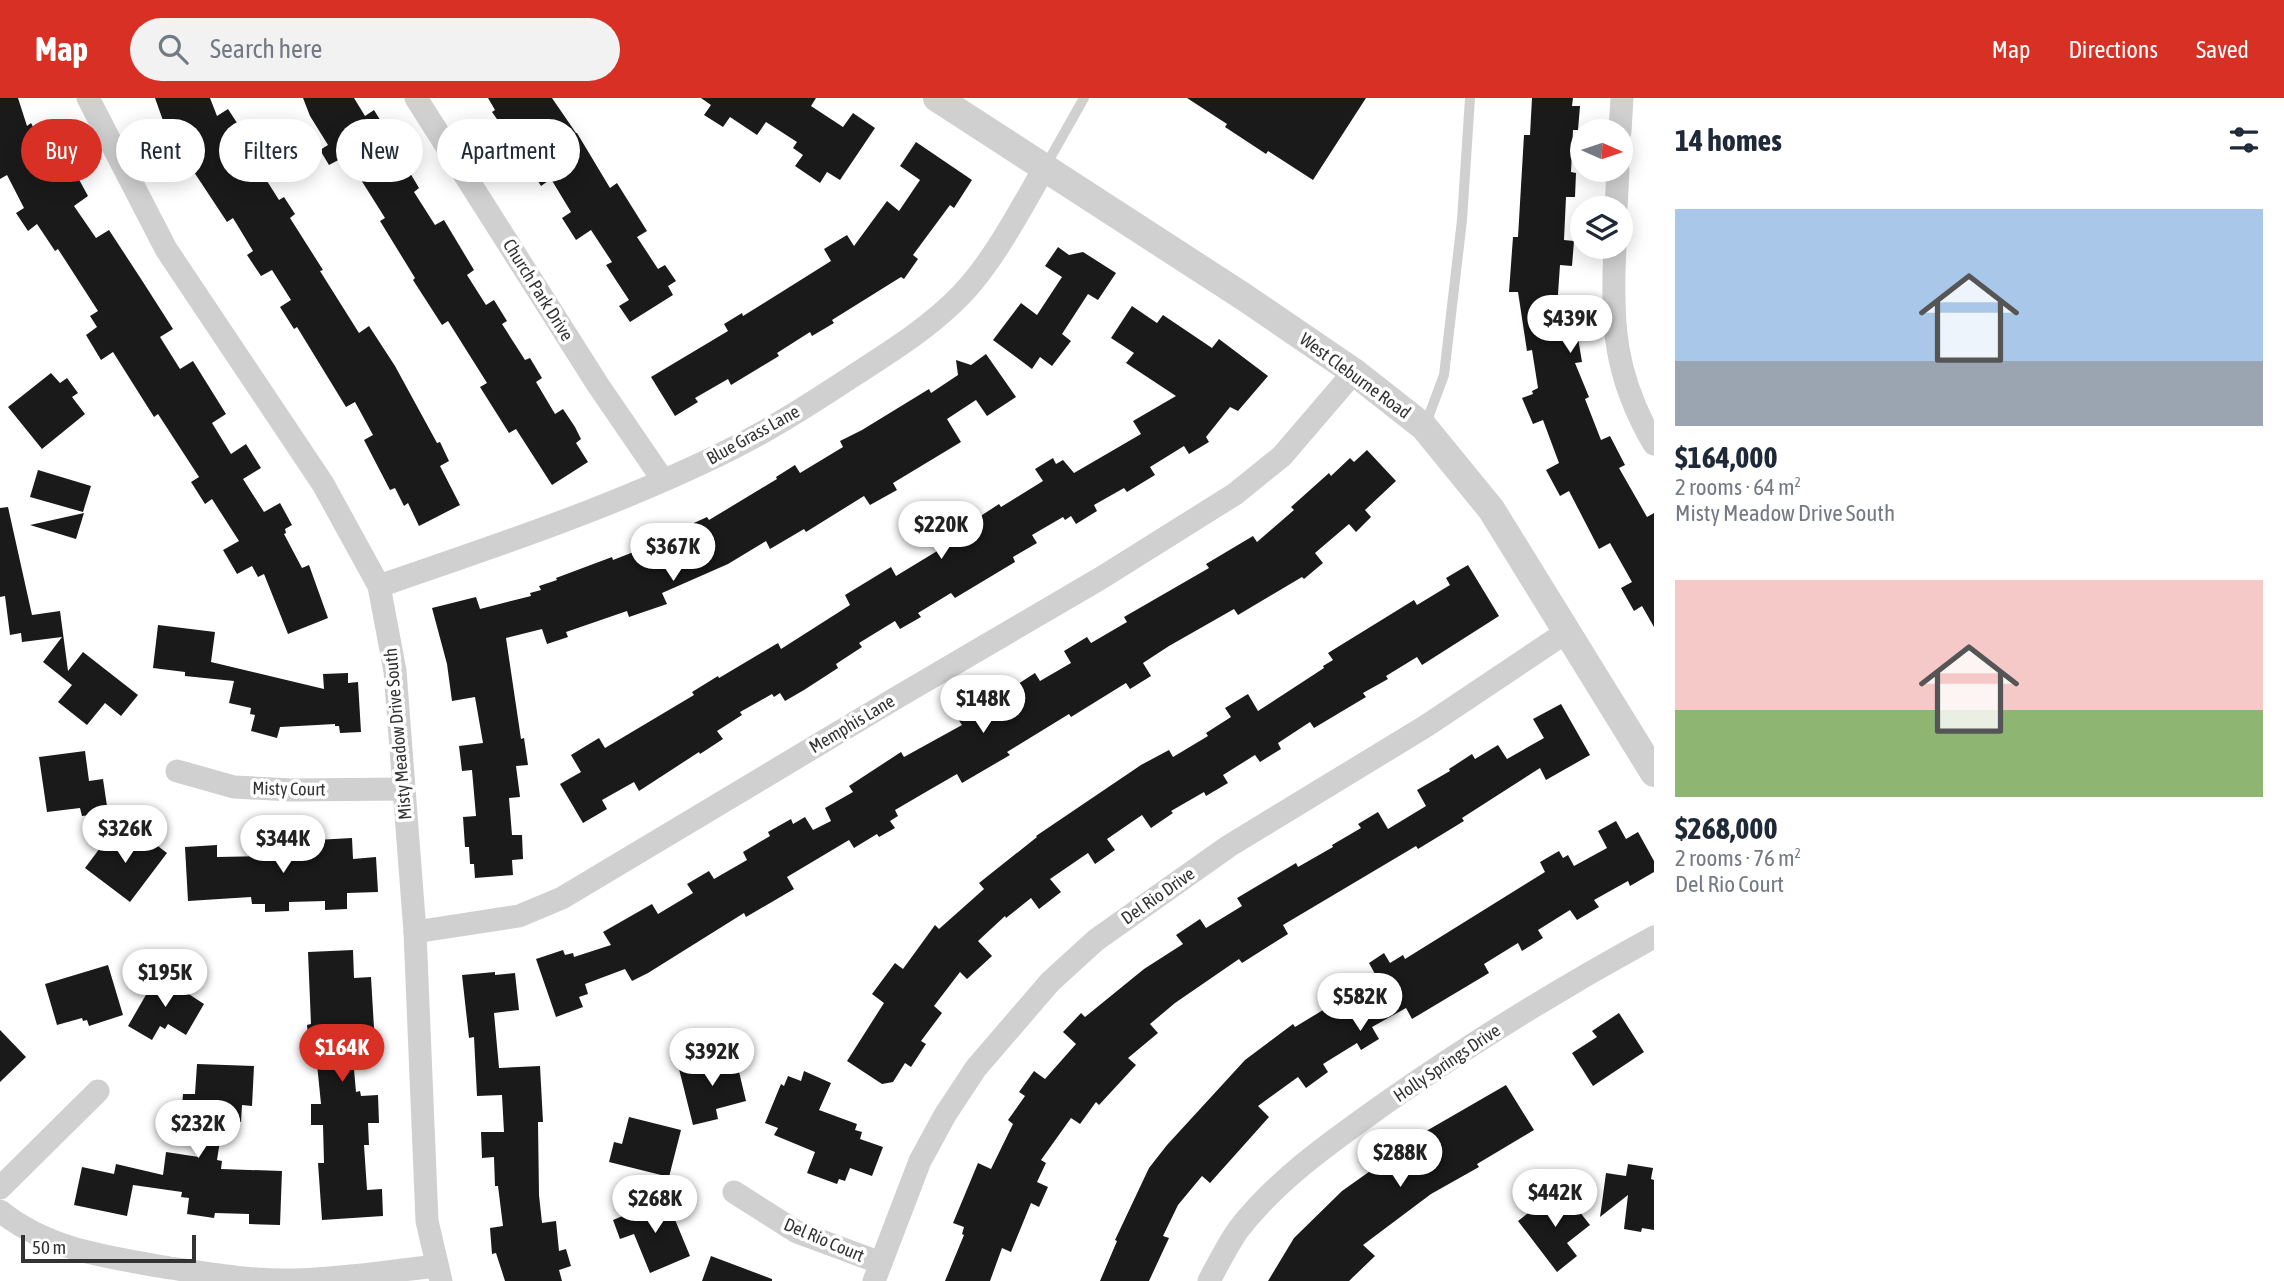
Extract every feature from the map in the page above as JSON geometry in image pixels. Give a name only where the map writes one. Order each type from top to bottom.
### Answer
[{"type":"street","name":"Misty Meadow Drive South","points":[[88,98],[166,249],[323,484],[379,586],[395,671],[415,932],[427,1221],[439,1273]]},
{"type":"street","name":"Church Park Drive","points":[[416,98],[598,385],[663,480]]},
{"type":"street","name":"West Cleburne Road","points":[[937,98],[1244,297],[1354,372],[1424,427],[1491,509],[1654,773]]},
{"type":"street","points":[[1621,119],[1622,98]]},
{"type":"street","name":"Blue Grass Lane","points":[[379,586],[532,533],[663,480],[721,454],[798,411],[929,326],[963,294],[1002,241],[1045,167]]},
{"type":"street","points":[[1614,259],[1612,294],[1615,332],[1624,380],[1654,444]]},
{"type":"street","name":"Memphis Lane","points":[[415,932],[519,916],[562,898],[1101,578],[1235,494],[1282,456],[1354,372]]},
{"type":"street","name":"Del Rio Drive","points":[[878,1272],[920,1161],[945,1115],[976,1068],[1059,974],[1096,940],[1229,846],[1426,726],[1567,631]]},
{"type":"street","name":"Misty Court","points":[[177,771],[234,788],[404,789]]},
{"type":"street","name":"Holly Springs Drive","points":[[1209,1281],[1238,1231],[1273,1193],[1321,1150],[1454,1056],[1578,978],[1654,937]]},
{"type":"street","points":[[0,1188],[98,1091]]},
{"type":"street","name":"Del Rio Court","points":[[734,1192],[797,1232],[878,1272]]},
{"type":"street","points":[[0,1211],[19,1227],[47,1240],[92,1254],[218,1276],[289,1280],[439,1273]]},
{"type":"lane","points":[[1045,167],[1084,98]]},
{"type":"lane","points":[[1424,427],[1444,375],[1462,220],[1470,98]]},
{"type":"building","points":[[0,98],[18,98],[25,119],[21,119],[21,182],[80,182],[88,196],[74,206],[96,238],[109,230],[173,329],[160,337],[180,369],[193,361],[226,414],[212,423],[231,454],[246,444],[261,468],[243,479],[264,512],[280,503],[292,525],[285,529],[284,534],[302,568],[309,565],[328,618],[288,634],[264,574],[258,577],[252,566],[237,574],[223,550],[239,541],[212,499],[205,504],[191,482],[199,477],[158,414],[154,417],[113,352],[101,360],[86,335],[97,327],[90,316],[98,311],[58,249],[55,251],[37,224],[28,231],[16,213],[24,208],[7,175],[0,179]]},
{"type":"building","points":[[155,98],[210,98],[217,116],[228,109],[235,119],[219,119],[219,182],[268,182],[279,200],[284,197],[295,214],[290,218],[359,333],[369,326],[395,366],[437,443],[440,442],[449,461],[440,466],[460,505],[419,526],[408,503],[404,506],[395,488],[390,490],[364,440],[373,435],[355,402],[346,407],[297,327],[294,329],[280,307],[291,300],[272,270],[261,276],[247,255],[253,251],[233,218],[227,222],[201,182],[205,182],[205,119],[162,119]]},
{"type":"building","points":[[303,98],[354,98],[365,116],[374,110],[380,119],[336,119],[336,161],[329,165],[322,153],[322,149],[328,145],[322,135],[322,119],[312,119]]},
{"type":"building","points":[[488,98],[552,98],[566,119],[497,119],[492,112],[495,110]]},
{"type":"building","points":[[701,98],[816,98],[811,106],[843,127],[853,113],[875,128],[840,180],[827,172],[820,183],[795,166],[803,155],[793,148],[797,142],[766,122],[757,135],[730,117],[723,127],[704,115],[711,105]]},
{"type":"building","points":[[1187,98],[1366,98],[1313,180],[1268,151],[1266,154]]},
{"type":"building","points":[[1532,98],[1573,98],[1572,106],[1580,106],[1579,119],[1570,119],[1570,182],[1576,182],[1575,196],[1566,197],[1564,240],[1570,241],[1572,266],[1560,265],[1557,308],[1568,306],[1573,333],[1577,332],[1582,362],[1575,363],[1589,397],[1585,399],[1601,440],[1610,436],[1625,465],[1619,468],[1647,517],[1654,513],[1654,627],[1642,606],[1634,611],[1621,588],[1632,582],[1610,543],[1599,549],[1569,491],[1560,496],[1546,470],[1559,463],[1543,420],[1533,424],[1522,398],[1533,394],[1532,391],[1538,388],[1532,350],[1527,351],[1518,292],[1509,292],[1513,237],[1518,237],[1524,135],[1530,135]]},
{"type":"building","points":[[580,138],[610,188],[617,183],[647,231],[637,237],[658,269],[665,265],[676,281],[668,286],[673,295],[630,322],[619,306],[629,300],[606,265],[612,262],[591,230],[576,240],[562,218],[571,212],[553,182],[580,182]]},
{"type":"building","points":[[916,142],[972,180],[954,208],[950,205],[913,255],[918,259],[904,279],[901,277],[832,320],[834,323],[812,336],[810,332],[777,353],[779,356],[731,385],[728,379],[695,398],[698,402],[675,416],[651,377],[728,331],[724,324],[742,313],[743,316],[831,261],[824,249],[847,235],[854,246],[887,201],[899,211],[920,180],[900,166]]},
{"type":"building","points":[[362,182],[415,182],[419,188],[414,192],[435,225],[444,220],[474,270],[467,275],[486,305],[494,300],[507,321],[502,324],[525,360],[530,358],[542,378],[536,382],[555,414],[563,409],[575,427],[581,439],[576,443],[588,462],[552,485],[516,429],[509,433],[480,387],[487,383],[448,321],[442,325],[413,280],[415,278],[380,221],[385,218]]},
{"type":"building","points":[[1058,247],[1069,255],[1083,252],[1116,273],[1098,300],[1088,294],[1062,334],[1071,341],[1052,366],[1040,357],[1032,369],[993,340],[1021,303],[1037,315],[1062,277],[1045,266]]},
{"type":"building","points":[[1132,306],[1157,323],[1163,315],[1212,348],[1219,339],[1268,376],[1238,411],[1230,407],[1206,437],[1209,442],[1189,454],[1184,446],[1150,467],[1155,475],[1127,492],[1124,488],[1094,505],[1097,511],[1076,524],[1071,516],[1065,520],[1063,517],[1032,535],[1037,543],[1013,557],[1015,562],[955,598],[951,593],[918,613],[921,617],[900,629],[895,621],[859,643],[862,647],[836,664],[838,668],[785,701],[780,693],[774,697],[772,694],[740,712],[742,715],[717,731],[723,739],[639,791],[634,782],[602,800],[607,809],[583,823],[560,784],[581,772],[571,755],[599,738],[605,748],[694,695],[692,692],[718,676],[719,678],[778,643],[781,649],[850,605],[845,595],[891,567],[896,576],[980,525],[976,519],[999,504],[1001,507],[1043,481],[1035,469],[1053,458],[1056,464],[1063,460],[1074,473],[1141,434],[1133,421],[1176,396],[1126,363],[1134,353],[1111,338]]},
{"type":"building","points":[[986,354],[1016,397],[987,416],[976,400],[947,419],[961,442],[893,483],[897,490],[870,505],[864,496],[806,532],[804,529],[770,549],[766,541],[728,564],[662,593],[667,604],[629,617],[627,611],[566,632],[568,637],[547,644],[542,629],[506,638],[521,739],[524,738],[528,765],[516,766],[520,797],[509,798],[512,835],[522,835],[523,859],[512,860],[513,875],[475,878],[474,864],[470,864],[469,847],[465,847],[463,817],[476,816],[472,770],[462,771],[459,746],[483,743],[475,697],[452,701],[447,664],[432,608],[476,597],[480,609],[531,596],[530,593],[541,590],[539,586],[557,580],[556,578],[612,557],[613,560],[685,532],[683,528],[707,517],[709,520],[795,465],[800,473],[843,447],[840,441],[929,389],[931,393],[958,375],[956,360],[971,365]]},
{"type":"building","points":[[51,373],[60,383],[67,378],[78,393],[72,397],[85,414],[42,449],[8,407]]},
{"type":"building","points":[[1367,450],[1396,481],[1365,510],[1371,517],[1356,532],[1349,524],[1315,553],[1323,563],[1304,579],[1302,577],[1238,615],[1234,609],[1169,646],[1143,663],[1151,676],[1130,689],[1126,683],[1071,717],[1069,714],[1007,752],[1010,755],[962,783],[957,774],[895,810],[898,816],[890,821],[895,828],[879,837],[877,834],[854,848],[849,840],[787,877],[794,889],[746,917],[744,913],[648,973],[632,981],[625,969],[585,984],[588,994],[579,997],[583,1007],[556,1017],[536,959],[563,950],[565,955],[573,953],[574,957],[611,945],[603,932],[652,904],[658,914],[693,893],[687,884],[709,871],[714,879],[747,860],[743,852],[770,836],[768,832],[791,819],[793,824],[805,817],[813,830],[831,821],[825,808],[853,792],[849,786],[901,752],[904,757],[962,725],[958,719],[979,706],[985,715],[1020,694],[1015,686],[1035,673],[1040,681],[1071,663],[1064,651],[1087,637],[1091,643],[1127,622],[1124,617],[1209,568],[1206,564],[1253,536],[1257,542],[1294,510],[1291,507],[1329,473],[1331,476],[1350,458],[1354,462]]},
{"type":"building","points":[[38,470],[91,486],[83,512],[30,497]]},
{"type":"building","points":[[8,507],[32,615],[60,611],[68,671],[83,652],[138,695],[121,716],[105,703],[87,725],[58,702],[72,685],[43,662],[62,637],[22,642],[21,633],[10,635],[5,596],[0,597],[0,508]]},
{"type":"building","points":[[84,513],[76,539],[30,525]]},
{"type":"building","points":[[1468,565],[1499,616],[1422,665],[1417,657],[1386,676],[1388,679],[1363,693],[1366,697],[1314,728],[1310,722],[1278,743],[1281,749],[1260,762],[1255,755],[1223,775],[1228,783],[1206,796],[1204,792],[1171,811],[1173,813],[1151,828],[1142,815],[1107,839],[1115,850],[1095,864],[1088,853],[1050,879],[1061,892],[1039,909],[1031,898],[1006,918],[1005,916],[978,941],[992,956],[967,979],[960,972],[934,1006],[942,1013],[921,1041],[926,1044],[911,1067],[905,1063],[893,1082],[882,1084],[847,1061],[884,1003],[872,994],[895,963],[903,969],[935,925],[939,929],[984,889],[979,883],[1036,836],[1141,765],[1169,750],[1173,757],[1208,736],[1206,733],[1231,717],[1225,708],[1248,694],[1258,711],[1324,668],[1323,666],[1333,660],[1328,653],[1414,600],[1417,605],[1450,585],[1446,578]]},
{"type":"building","points":[[158,625],[215,632],[211,662],[324,689],[323,674],[348,673],[348,683],[358,682],[361,732],[340,733],[339,726],[335,724],[280,727],[277,738],[251,731],[255,715],[250,714],[251,708],[229,703],[234,681],[185,676],[185,672],[153,668]]},
{"type":"building","points":[[1561,704],[1590,755],[1546,780],[1540,768],[1462,818],[1464,821],[1418,849],[1416,846],[1283,925],[1288,934],[1242,963],[1239,959],[1175,1003],[1150,1024],[1158,1033],[1128,1058],[1136,1065],[1099,1105],[1096,1102],[1080,1124],[1071,1118],[1041,1160],[1046,1163],[1037,1182],[1048,1187],[1039,1207],[1031,1203],[1011,1252],[1002,1248],[990,1281],[945,1281],[964,1235],[964,1227],[953,1223],[978,1163],[991,1169],[1013,1124],[1008,1120],[1025,1096],[1019,1092],[1034,1071],[1045,1079],[1076,1044],[1063,1032],[1081,1013],[1085,1017],[1144,969],[1183,944],[1176,935],[1200,919],[1206,928],[1242,906],[1237,898],[1296,863],[1298,867],[1333,847],[1332,845],[1361,828],[1358,824],[1378,812],[1388,829],[1426,806],[1417,790],[1450,771],[1449,769],[1472,754],[1475,759],[1498,745],[1507,759],[1544,738],[1533,719]]},
{"type":"building","points":[[85,751],[89,781],[103,779],[108,813],[82,816],[80,808],[47,812],[39,757]]},
{"type":"building","points":[[1616,821],[1626,839],[1638,832],[1654,861],[1654,872],[1630,886],[1628,881],[1594,900],[1599,907],[1577,920],[1570,910],[1538,930],[1543,938],[1522,951],[1518,943],[1484,964],[1489,973],[1412,1019],[1406,1008],[1372,1027],[1379,1039],[1361,1050],[1357,1043],[1323,1064],[1328,1072],[1306,1088],[1298,1077],[1258,1106],[1269,1117],[1210,1183],[1202,1176],[1178,1205],[1163,1236],[1169,1238],[1149,1281],[1100,1281],[1117,1241],[1115,1240],[1149,1168],[1245,1060],[1293,1024],[1295,1027],[1361,987],[1359,984],[1375,974],[1369,963],[1384,953],[1390,963],[1403,955],[1405,959],[1545,872],[1540,862],[1559,851],[1563,858],[1568,855],[1574,866],[1607,848],[1598,831]]},
{"type":"building","points":[[112,832],[136,850],[146,837],[167,853],[130,902],[85,868]]},
{"type":"building","points":[[352,838],[353,859],[376,857],[378,892],[347,893],[347,909],[325,910],[325,901],[289,902],[289,911],[265,912],[265,904],[252,904],[251,897],[188,901],[185,847],[217,845],[217,857],[279,856],[279,842]]},
{"type":"building","points":[[353,950],[354,978],[371,977],[375,1045],[352,1047],[356,1092],[360,1091],[361,1096],[378,1095],[379,1123],[368,1123],[369,1145],[364,1145],[367,1190],[382,1189],[383,1216],[322,1220],[318,1163],[324,1163],[323,1125],[311,1125],[311,1104],[321,1104],[315,1044],[309,1045],[307,1025],[311,1024],[308,952]]},
{"type":"building","points":[[108,965],[123,1015],[89,1026],[87,1020],[83,1021],[82,1018],[57,1025],[45,984]]},
{"type":"building","points":[[495,972],[495,975],[515,973],[519,1010],[494,1013],[499,1068],[540,1066],[543,1122],[538,1122],[539,1195],[542,1223],[556,1221],[559,1251],[566,1249],[571,1266],[559,1270],[562,1281],[505,1281],[496,1253],[492,1254],[490,1228],[503,1226],[498,1186],[495,1186],[494,1157],[482,1158],[481,1132],[504,1132],[502,1095],[477,1096],[474,1037],[469,1038],[462,975]]},
{"type":"building","points":[[158,974],[204,1004],[186,1035],[168,1024],[165,1029],[160,1026],[152,1040],[128,1026]]},
{"type":"building","points":[[1619,1013],[1644,1052],[1593,1086],[1572,1053],[1597,1037],[1592,1031]]},
{"type":"building","points":[[0,1030],[26,1057],[0,1082]]},
{"type":"building","points":[[735,1055],[746,1101],[716,1109],[718,1119],[693,1125],[679,1069]]},
{"type":"building","points":[[197,1064],[254,1066],[252,1106],[242,1105],[241,1122],[223,1121],[217,1160],[222,1161],[221,1169],[282,1171],[280,1225],[249,1224],[249,1214],[215,1213],[214,1218],[187,1214],[189,1198],[181,1197],[182,1192],[133,1185],[127,1216],[74,1205],[82,1167],[114,1174],[116,1164],[163,1175],[166,1152],[199,1157],[205,1120],[181,1119],[183,1094],[195,1094]]},
{"type":"building","points":[[804,1071],[831,1083],[819,1110],[857,1124],[855,1130],[862,1132],[860,1139],[883,1147],[872,1176],[850,1168],[845,1181],[839,1179],[837,1184],[807,1173],[815,1152],[774,1135],[778,1128],[765,1123],[781,1084],[784,1086],[788,1076],[801,1081]]},
{"type":"building","points":[[1506,1085],[1534,1130],[1477,1164],[1479,1167],[1431,1194],[1363,1245],[1375,1256],[1349,1281],[1268,1281],[1294,1238],[1342,1191],[1404,1147],[1402,1145]]},
{"type":"building","points":[[629,1117],[681,1130],[669,1177],[609,1162],[614,1142],[622,1144]]},
{"type":"building","points":[[1628,1164],[1653,1168],[1651,1179],[1654,1180],[1654,1230],[1642,1228],[1641,1232],[1624,1229],[1628,1195],[1600,1217],[1606,1173],[1626,1176]]},
{"type":"building","points":[[1555,1192],[1562,1202],[1568,1197],[1590,1225],[1567,1243],[1577,1256],[1557,1272],[1518,1221]]},
{"type":"building","points":[[666,1198],[690,1256],[650,1273],[634,1234],[620,1239],[613,1220]]},
{"type":"building","points":[[711,1256],[772,1279],[772,1281],[702,1281]]}]
